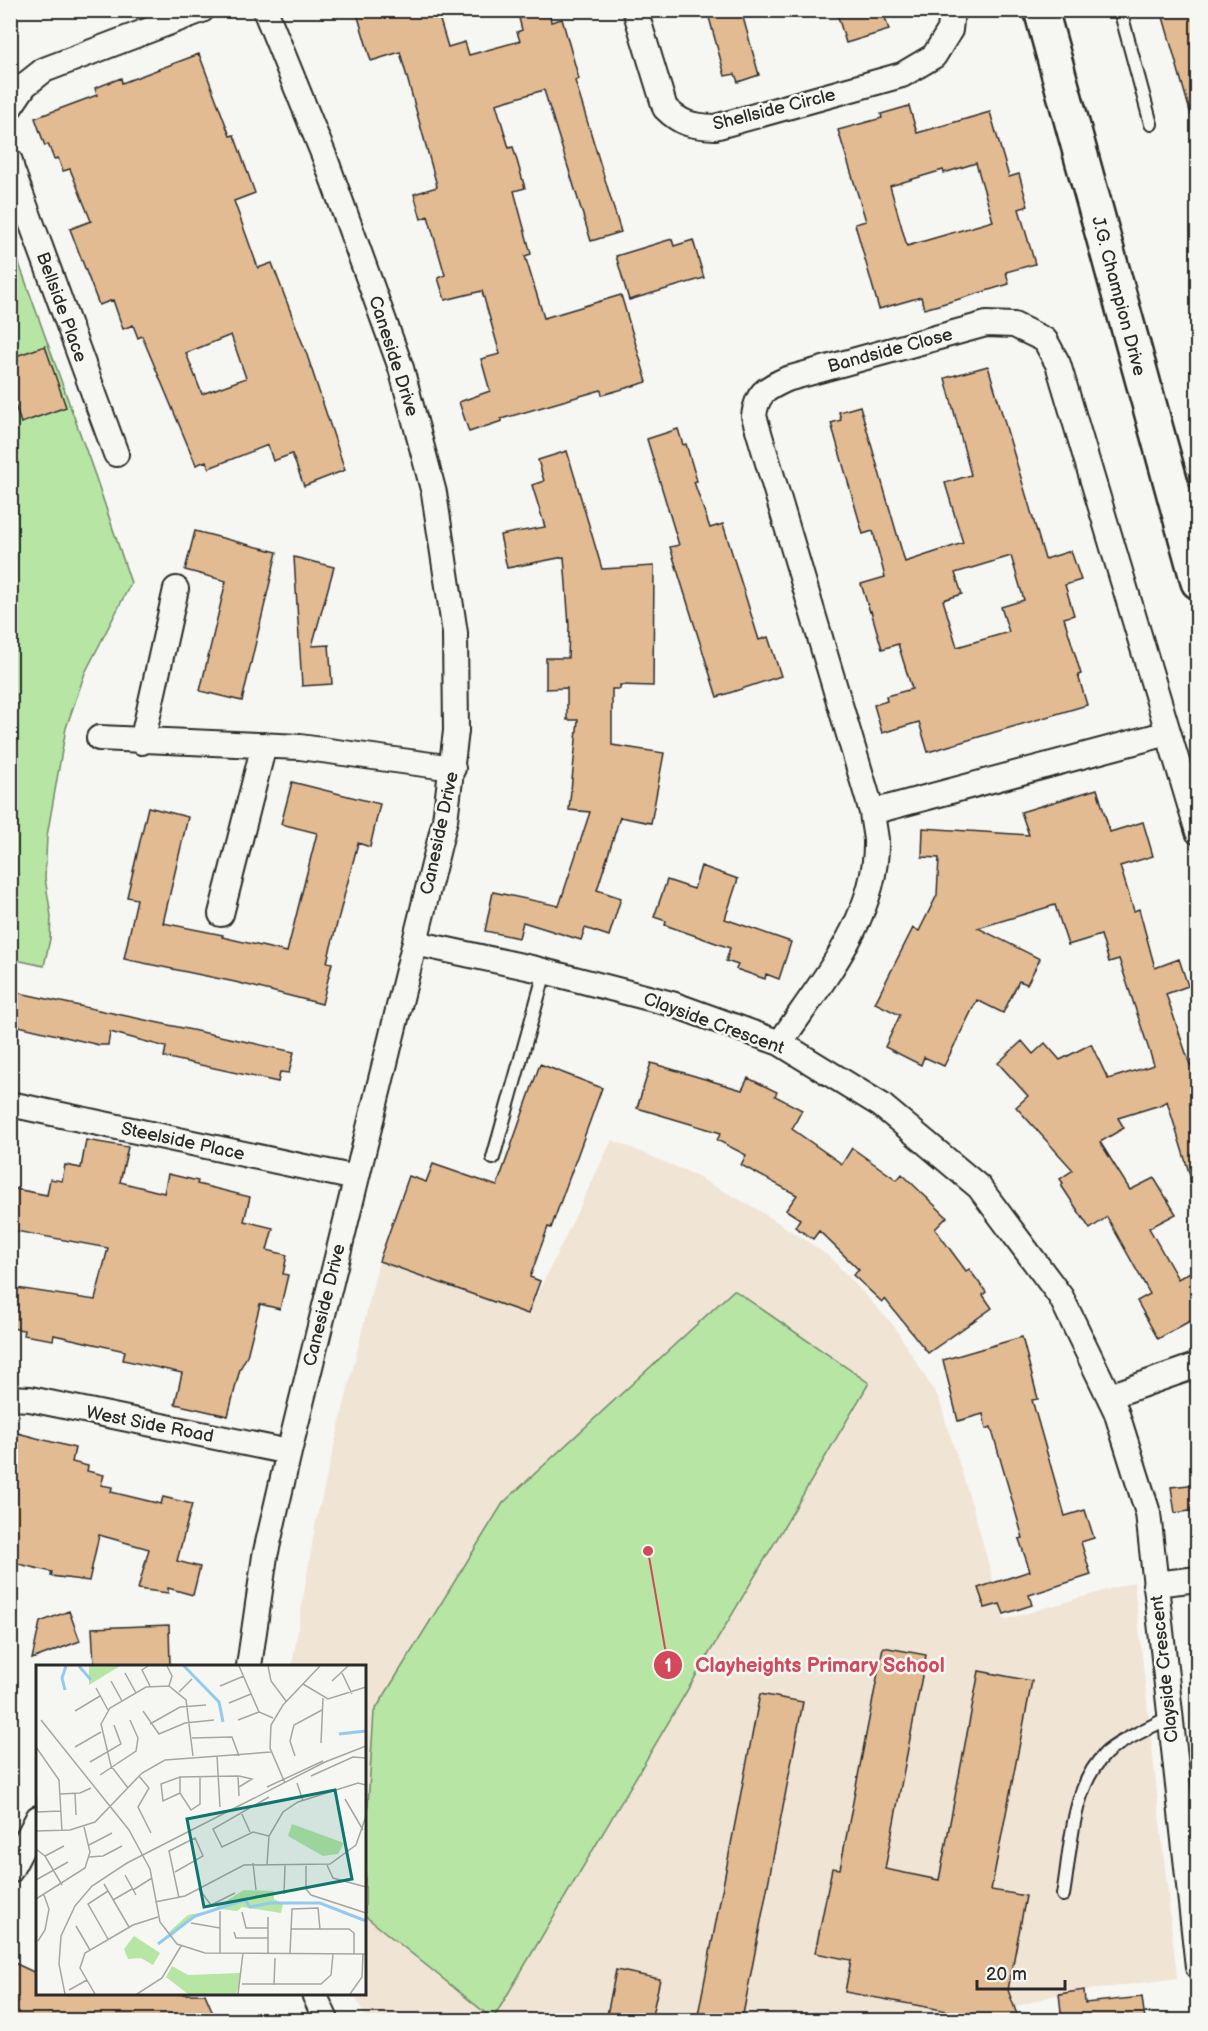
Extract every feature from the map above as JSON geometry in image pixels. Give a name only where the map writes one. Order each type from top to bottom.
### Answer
[{"type":"main road","name":"J.G. Champion Drive","points":[[1041,10],[1197,582]]},
{"type":"street","points":[[10,107],[25,85],[44,70],[202,10]]},
{"type":"street","name":"Caneside Drive","points":[[249,1665],[265,1556],[289,1452],[445,820],[456,731],[455,633],[434,493],[401,368],[325,158],[265,10]]},
{"type":"street","name":"Shellside Circle","points":[[635,10],[665,108],[676,119],[694,126],[715,126],[735,123],[902,75],[933,56],[950,30],[952,10]]},
{"type":"street","name":"Bellside Place","points":[[10,161],[116,453]]},
{"type":"street","name":"Bandside Close","points":[[780,1043],[835,961],[855,926],[873,871],[876,840],[872,812],[754,416],[756,403],[764,390],[786,379],[986,324],[1014,325],[1045,339],[1059,364],[1197,832]]},
{"type":"street","points":[[142,741],[176,589]]},
{"type":"street","points":[[872,812],[1168,733]]},
{"type":"street","points":[[99,738],[322,749],[453,768]]},
{"type":"street","points":[[221,914],[264,745]]},
{"type":"street","name":"Clayside Crescent","points":[[415,943],[545,972],[672,1004],[780,1043],[881,1105],[979,1187],[1061,1297],[1110,1396],[1148,1513],[1197,1967]]},
{"type":"street","name":"Steelside Place","points":[[10,1104],[357,1178]]},
{"type":"street","points":[[1110,1396],[1197,1365]]},
{"type":"street","name":"West Side Road","points":[[10,1398],[30,1399],[289,1452]]},
{"type":"street","name":"Clayside Crescent","points":[[1155,1584],[1197,1579]]},
{"type":"street","points":[[10,1871],[36,1822]]},
{"type":"street","points":[[314,1995],[326,2020]]},
{"type":"lane","points":[[1120,10],[1151,124]]},
{"type":"lane","points":[[493,1158],[545,972]]},
{"type":"lane","points":[[1063,1895],[1080,1795],[1090,1775],[1106,1753],[1170,1717]]},
{"type":"shaded area","points":[[612,1140],[686,1171],[755,1208],[831,1258],[894,1326],[939,1399],[975,1515],[1004,1620],[1134,1582],[1177,1978],[1059,1994],[970,2020],[369,2020],[354,1995],[366,1995],[366,1665],[292,1665],[316,1521],[379,1261],[528,1314]]},
{"type":"green space","points":[[11,247],[16,255],[96,478],[131,583],[85,673],[66,728],[47,836],[45,878],[51,916],[50,939],[44,966],[11,959]]},
{"type":"green space","points":[[734,1290],[869,1383],[493,2019],[366,1917],[366,1835],[374,1712],[503,1503]]},
{"type":"building","points":[[356,10],[437,10],[448,47],[465,42],[469,55],[520,41],[517,32],[522,30],[519,18],[549,10],[551,22],[562,19],[579,79],[575,81],[621,232],[591,241],[544,90],[496,104],[509,148],[513,147],[525,188],[514,191],[531,254],[525,256],[544,318],[621,295],[647,382],[602,395],[601,390],[501,419],[502,421],[469,432],[459,402],[490,391],[481,359],[500,354],[482,291],[445,300],[438,278],[445,275],[428,216],[421,219],[414,194],[437,187],[400,52],[371,61]]},
{"type":"building","points":[[707,10],[741,10],[759,75],[738,82],[735,74],[725,76]]},
{"type":"building","points":[[836,10],[883,10],[889,30],[846,43]]},
{"type":"building","points":[[1161,10],[1197,10],[1197,114],[1191,115]]},
{"type":"building","points":[[199,54],[230,136],[234,135],[255,193],[234,201],[258,268],[272,263],[307,355],[345,470],[304,486],[292,454],[273,461],[268,445],[209,468],[206,461],[196,465],[142,336],[138,338],[133,325],[123,329],[113,300],[99,305],[70,229],[91,221],[70,169],[63,171],[58,158],[54,159],[48,144],[45,146],[35,118],[97,95],[95,88],[121,78],[122,83]],"holes":[[[231,335],[246,378],[202,394],[186,353]]]},
{"type":"building","points":[[909,106],[917,133],[990,112],[1009,177],[1019,174],[1028,206],[1019,209],[1035,264],[1006,272],[1009,284],[956,300],[924,309],[921,297],[879,309],[855,224],[866,221],[838,130],[882,118],[881,114]],"holes":[[[976,163],[993,221],[907,246],[890,186]]]},
{"type":"building","points":[[672,239],[674,246],[693,240],[704,278],[629,300],[616,256]]},
{"type":"building","points":[[45,346],[66,407],[21,423],[10,390],[10,358]]},
{"type":"building","points":[[988,366],[1045,559],[1071,551],[1081,580],[1065,585],[1074,615],[1064,618],[1081,674],[1078,675],[1087,705],[928,752],[919,722],[882,733],[874,705],[887,701],[886,696],[912,689],[898,644],[882,649],[861,584],[885,577],[873,531],[863,534],[831,423],[841,420],[839,412],[860,406],[905,562],[963,543],[945,483],[971,475],[945,378]],"holes":[[[1011,556],[1024,600],[1001,607],[1009,632],[957,647],[943,600],[962,594],[955,573]]]},
{"type":"building","points":[[678,429],[683,445],[686,444],[697,481],[694,482],[710,528],[723,524],[759,640],[768,637],[781,676],[717,697],[670,547],[679,545],[647,439]]},
{"type":"building","points":[[567,451],[602,569],[654,566],[653,686],[620,685],[620,689],[612,689],[612,745],[664,753],[651,823],[620,817],[597,890],[621,898],[609,936],[585,928],[581,940],[523,922],[519,938],[485,931],[493,892],[559,906],[590,812],[569,810],[578,720],[567,720],[567,688],[546,689],[546,658],[568,658],[569,626],[564,557],[507,568],[500,535],[545,527],[532,485],[544,481],[538,460]]},
{"type":"building","points":[[195,531],[277,552],[242,701],[200,691],[226,581],[185,570]]},
{"type":"building","points":[[294,557],[334,567],[312,646],[329,645],[332,684],[302,686]]},
{"type":"building","points":[[292,782],[380,804],[370,847],[358,843],[327,962],[332,963],[322,1004],[235,982],[124,959],[137,899],[127,897],[148,807],[188,817],[163,923],[223,935],[222,937],[287,952],[317,833],[281,824]]},
{"type":"building","points":[[1097,789],[1110,832],[1143,822],[1153,856],[1120,866],[1134,911],[1139,909],[1155,968],[1179,959],[1188,986],[1166,994],[1190,1065],[1197,1063],[1197,1182],[1192,1182],[1167,1101],[1118,1118],[1124,1128],[1100,1142],[1130,1190],[1154,1178],[1176,1214],[1149,1228],[1178,1279],[1197,1268],[1197,1317],[1158,1339],[1137,1301],[1150,1294],[1107,1217],[1090,1229],[1061,1185],[1063,1183],[1060,1179],[1073,1170],[1016,1107],[1028,1096],[998,1063],[1022,1041],[1033,1054],[1045,1043],[1060,1060],[1091,1044],[1108,1079],[1154,1065],[1119,959],[1109,962],[1101,935],[1068,945],[1055,905],[978,928],[1040,959],[1027,984],[1019,981],[1003,1013],[977,1000],[944,1066],[924,1057],[921,1065],[885,1047],[900,1015],[875,1003],[913,928],[919,931],[937,895],[939,858],[922,857],[923,828],[1029,835],[1021,812]]},
{"type":"building","points":[[701,866],[738,879],[725,919],[791,942],[779,979],[766,974],[765,979],[736,969],[738,965],[726,961],[730,948],[665,925],[666,921],[654,917],[667,880],[694,889]]},
{"type":"building","points":[[10,991],[294,1052],[289,1073],[280,1072],[278,1082],[164,1057],[166,1047],[110,1032],[108,1045],[99,1045],[10,1024]]},
{"type":"building","points":[[651,1063],[742,1090],[748,1078],[777,1092],[775,1096],[802,1110],[792,1129],[842,1164],[852,1148],[897,1180],[902,1174],[947,1217],[935,1229],[966,1271],[969,1269],[986,1292],[983,1295],[992,1308],[928,1353],[885,1299],[882,1302],[853,1275],[859,1270],[819,1231],[813,1239],[795,1227],[800,1219],[786,1210],[797,1195],[741,1165],[746,1155],[717,1140],[721,1133],[637,1108]]},
{"type":"building","points":[[540,1064],[602,1088],[551,1228],[548,1227],[530,1277],[540,1281],[528,1314],[379,1261],[409,1176],[426,1182],[433,1164],[497,1186]]},
{"type":"building","points":[[86,1140],[128,1147],[120,1182],[164,1193],[168,1174],[250,1197],[244,1221],[273,1228],[267,1250],[287,1255],[283,1274],[288,1275],[280,1309],[260,1304],[228,1416],[175,1404],[182,1373],[123,1360],[125,1351],[54,1335],[53,1340],[23,1335],[24,1330],[11,1328],[17,1288],[95,1300],[108,1248],[10,1230],[10,1188],[47,1195],[50,1179],[62,1181],[65,1165],[81,1168]]},
{"type":"building","points":[[1022,1337],[1038,1399],[1032,1400],[1065,1516],[1085,1510],[1094,1538],[1081,1542],[1091,1575],[1029,1595],[1032,1605],[1004,1614],[1000,1604],[985,1608],[978,1588],[1030,1571],[1019,1539],[1023,1538],[991,1427],[986,1429],[983,1414],[958,1421],[943,1360]]},
{"type":"building","points":[[10,1431],[75,1448],[72,1462],[88,1466],[87,1471],[104,1475],[101,1485],[112,1487],[111,1492],[161,1504],[163,1497],[192,1504],[177,1561],[200,1567],[193,1595],[168,1588],[168,1593],[138,1589],[149,1549],[99,1535],[89,1581],[51,1576],[52,1572],[10,1562]]},
{"type":"building","points":[[1197,1484],[1197,1510],[1175,1513],[1171,1487]]},
{"type":"building","points":[[69,1611],[80,1641],[32,1659],[40,1622]]},
{"type":"building","points":[[169,1625],[170,1665],[94,1665],[92,1628]]},
{"type":"building","points":[[883,1647],[926,1655],[885,1869],[939,1880],[979,1671],[1032,1681],[991,1890],[1026,1896],[1008,1990],[1019,2020],[996,2020],[845,1992],[851,1960],[815,1953],[832,1868],[840,1869]]},
{"type":"building","points":[[760,1694],[803,1702],[742,2020],[697,2020]]},
{"type":"building","points":[[10,1961],[36,1973],[36,1995],[205,1995],[216,2020],[10,2020]]},
{"type":"building","points":[[616,1970],[660,1979],[651,2020],[606,2020]]},
{"type":"building","points":[[1084,1990],[1085,2003],[1142,1997],[1145,2020],[1062,2020],[1059,1994]]},
{"type":"place","name":"Clayheights Primary School","points":[[648,1551]]}]
